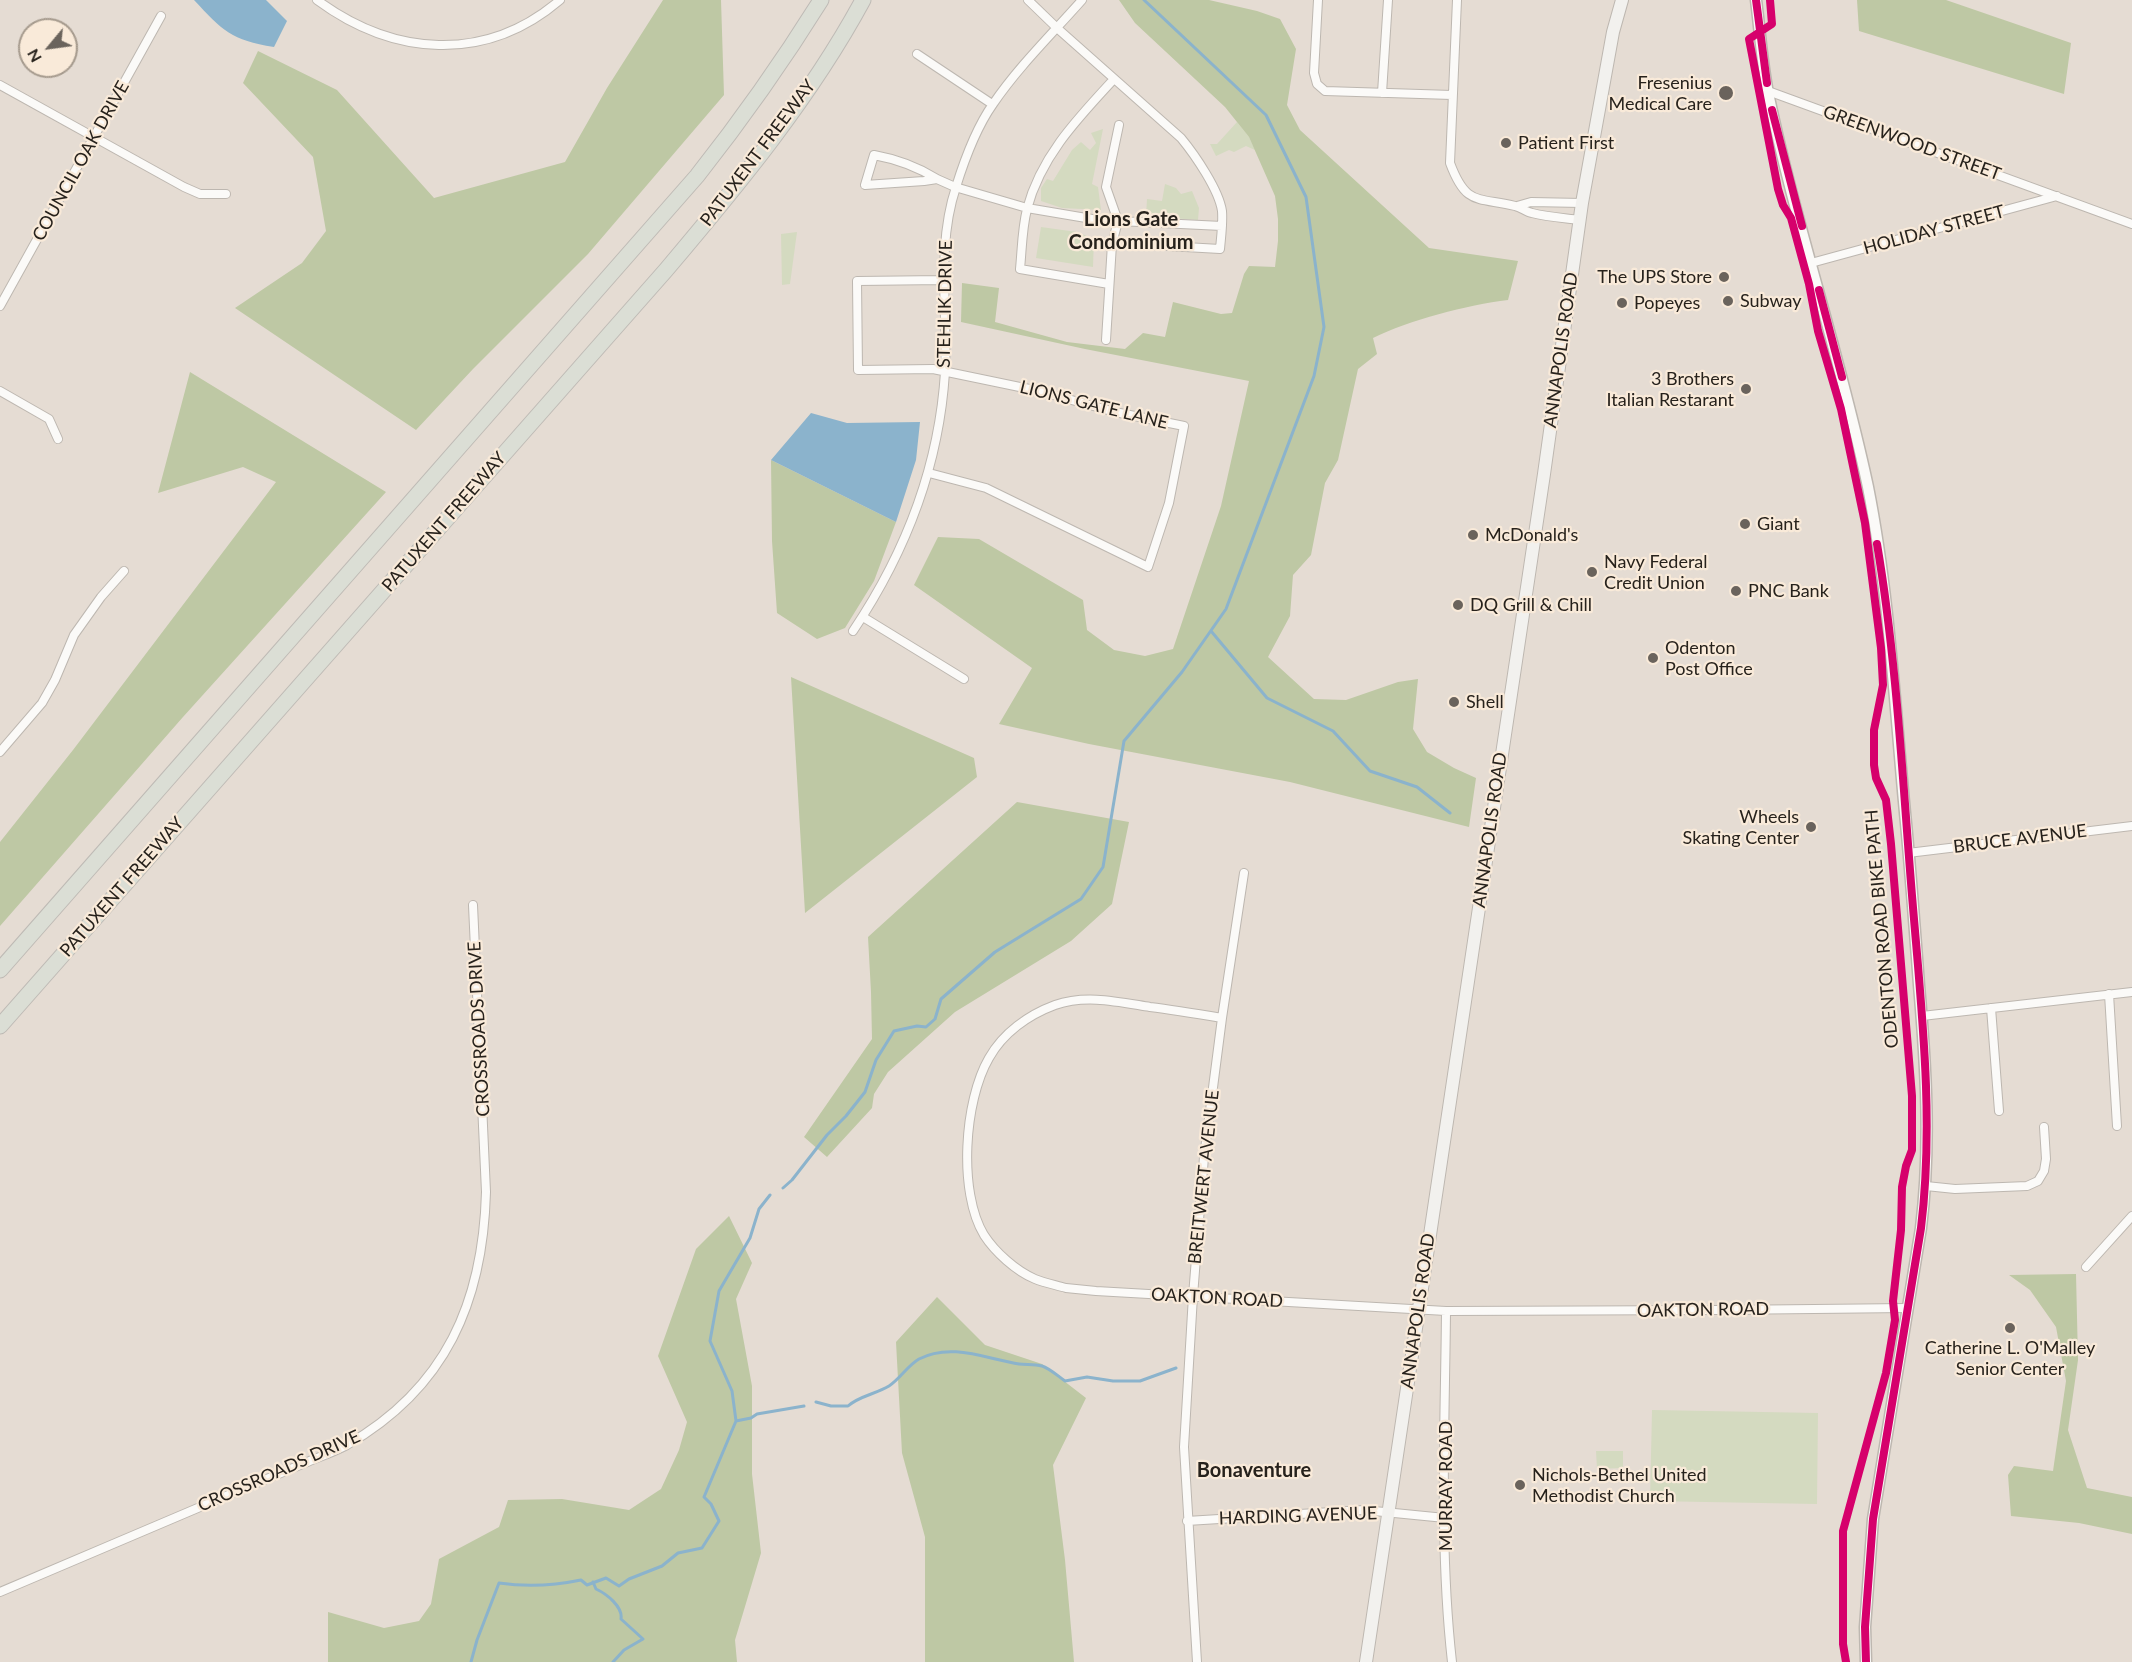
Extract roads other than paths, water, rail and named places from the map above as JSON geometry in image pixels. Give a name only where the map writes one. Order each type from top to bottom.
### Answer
[{"type":"highway","name":"PATUXENT FREEWAY","points":[[0,970],[698,176],[741,121],[783,61],[821,0]]},
{"type":"highway","name":"PATUXENT FREEWAY","points":[[0,1026],[651,288],[724,202],[812,84],[863,0]]},
{"type":"main road","name":"ANNAPOLIS ROAD","points":[[1366,1662],[1579,220],[1613,32],[1622,0]]},
{"type":"street","points":[[317,0],[362,28],[393,39],[421,45],[463,44],[506,34],[544,14],[560,0]]},
{"type":"street","points":[[1028,0],[1181,138],[1196,157],[1208,178],[1222,210],[1220,249],[1150,244]]},
{"type":"street","name":"STEHLIK DRIVE","points":[[853,631],[889,572],[910,530],[929,473],[939,423],[945,371],[945,237],[956,187],[974,138],[992,104],[1024,64],[1082,0]]},
{"type":"street","points":[[1318,0],[1314,72],[1317,84],[1325,91],[1452,95]]},
{"type":"street","points":[[1382,93],[1388,0]]},
{"type":"street","points":[[1457,0],[1450,163],[1456,179],[1471,197],[1485,202],[1517,206],[1530,213],[1579,220]]},
{"type":"street","points":[[1756,0],[1768,91],[1845,390],[1863,467],[1884,584],[1922,1016],[1928,1107],[1926,1186],[1873,1519],[1865,1627],[1866,1662]]},
{"type":"street","name":"COUNCIL OAK DRIVE","points":[[0,306],[161,16]]},
{"type":"street","points":[[917,54],[992,104]]},
{"type":"street","points":[[1109,284],[1020,269],[1028,208],[1043,169],[1071,126],[1114,79]]},
{"type":"street","points":[[0,85],[200,194],[226,194]]},
{"type":"street","name":"GREENWOOD STREET","points":[[1768,91],[2132,224]]},
{"type":"street","points":[[1106,340],[1112,244],[1118,221],[1106,187],[1119,125]]},
{"type":"street","points":[[937,178],[865,185],[874,155],[887,157],[923,170],[956,187],[1028,208],[1098,220],[1222,226]]},
{"type":"street","name":"HOLIDAY STREET","points":[[1811,263],[2057,196]]},
{"type":"street","points":[[1517,206],[1531,202],[1582,203]]},
{"type":"street","points":[[944,280],[857,281],[858,370],[933,369],[945,371]]},
{"type":"street","name":"LIONS GATE LANE","points":[[929,473],[986,488],[1148,567],[1169,503],[1184,426],[1115,412],[1039,391],[945,371]]},
{"type":"street","points":[[0,391],[49,419],[58,439]]},
{"type":"street","points":[[0,752],[42,703],[78,629],[101,597],[124,571]]},
{"type":"street","points":[[862,617],[964,679]]},
{"type":"street","name":"BRUCE AVENUE","points":[[1908,853],[2132,826]]},
{"type":"street","name":"BREITWERT AVENUE","points":[[1197,1662],[1184,1447],[1204,1157],[1244,873]]},
{"type":"street","name":"CROSSROADS DRIVE","points":[[0,1592],[346,1445],[400,1407],[437,1366],[458,1332],[471,1298],[480,1264],[485,1227],[486,1192],[473,905]]},
{"type":"street","points":[[1922,1016],[2132,992]]},
{"type":"street","points":[[2109,994],[2117,1126]]},
{"type":"street","name":"OAKTON ROAD","points":[[1222,1018],[1103,1000],[1081,1000],[1056,1005],[1033,1016],[1013,1029],[1000,1042],[979,1078],[971,1114],[967,1180],[973,1210],[984,1236],[1008,1262],[1034,1279],[1066,1288],[1096,1292],[1418,1310],[1907,1308]]},
{"type":"street","points":[[1991,1008],[1999,1111]]},
{"type":"street","points":[[1926,1186],[1955,1189],[2026,1186],[2038,1181],[2044,1171],[2046,1159],[2044,1127]]},
{"type":"street","points":[[2086,1267],[2132,1216]]},
{"type":"street","name":"MURRAY ROAD","points":[[1446,1311],[1445,1518],[1448,1629],[1452,1662]]},
{"type":"street","name":"HARDING AVENUE","points":[[1187,1521],[1364,1510],[1445,1518]]},
{"type":"water","points":[[194,0],[266,0],[287,21],[274,47],[259,44],[237,37],[221,27]]},
{"type":"water","points":[[811,413],[847,423],[920,422],[916,460],[896,522],[771,460]]},
{"type":"waterway","points":[[783,1188],[865,1092],[876,1060],[894,1031],[917,1026],[926,1027],[935,1019],[941,999],[995,952],[1081,899],[1103,867],[1124,741],[1182,672],[1226,609],[1314,376],[1324,327],[1306,197],[1266,115],[1144,0]]},
{"type":"waterway","points":[[1211,631],[1267,698],[1333,731],[1370,771],[1417,787],[1450,813]]},
{"type":"waterway","points":[[471,1662],[499,1583],[540,1585],[581,1580],[587,1585],[606,1578],[619,1586],[629,1579],[662,1566],[678,1553],[702,1548],[719,1521],[711,1504],[704,1497],[736,1421],[732,1391],[710,1341],[719,1291],[750,1238],[759,1209],[770,1195]]},
{"type":"waterway","points":[[816,1402],[831,1406],[848,1406],[889,1386],[919,1359],[944,1352],[969,1353],[1019,1364],[1042,1366],[1065,1381],[1087,1377],[1113,1381],[1140,1381],[1176,1368]]},
{"type":"waterway","points":[[736,1421],[751,1418],[757,1414],[804,1406]]},
{"type":"waterway","points":[[593,1582],[596,1589],[617,1606],[621,1619],[643,1639],[624,1650],[613,1662]]},
{"type":"place","name":"Fresenius Medical Care","points":[[1726,93]]},
{"type":"place","name":"Patient First","points":[[1506,143]]},
{"type":"place","name":"The UPS Store","points":[[1724,277]]},
{"type":"place","name":"Subway","points":[[1728,301]]},
{"type":"place","name":"Popeyes","points":[[1622,303]]},
{"type":"place","name":"3 Brothers Italian Restarant","points":[[1746,389]]},
{"type":"place","name":"Giant","points":[[1745,524]]},
{"type":"place","name":"McDonald's","points":[[1473,535]]},
{"type":"place","name":"Navy Federal Credit Union","points":[[1592,572]]},
{"type":"place","name":"PNC Bank","points":[[1736,591]]},
{"type":"place","name":"DQ Grill & Chill","points":[[1458,605]]},
{"type":"place","name":"Odenton Post Office","points":[[1653,658]]},
{"type":"place","name":"Shell","points":[[1454,702]]},
{"type":"place","name":"Wheels Skating Center","points":[[1811,827]]},
{"type":"place","name":"Catherine L. O'Malley Senior Center","points":[[2010,1328]]},
{"type":"place","name":"Nichols-Bethel United Methodist Church","points":[[1520,1485]]},
{"type":"district","name":"Lions Gate Condominium","points":[[1131,232]]},
{"type":"district","name":"Bonaventure","points":[[1254,1471]]}]
